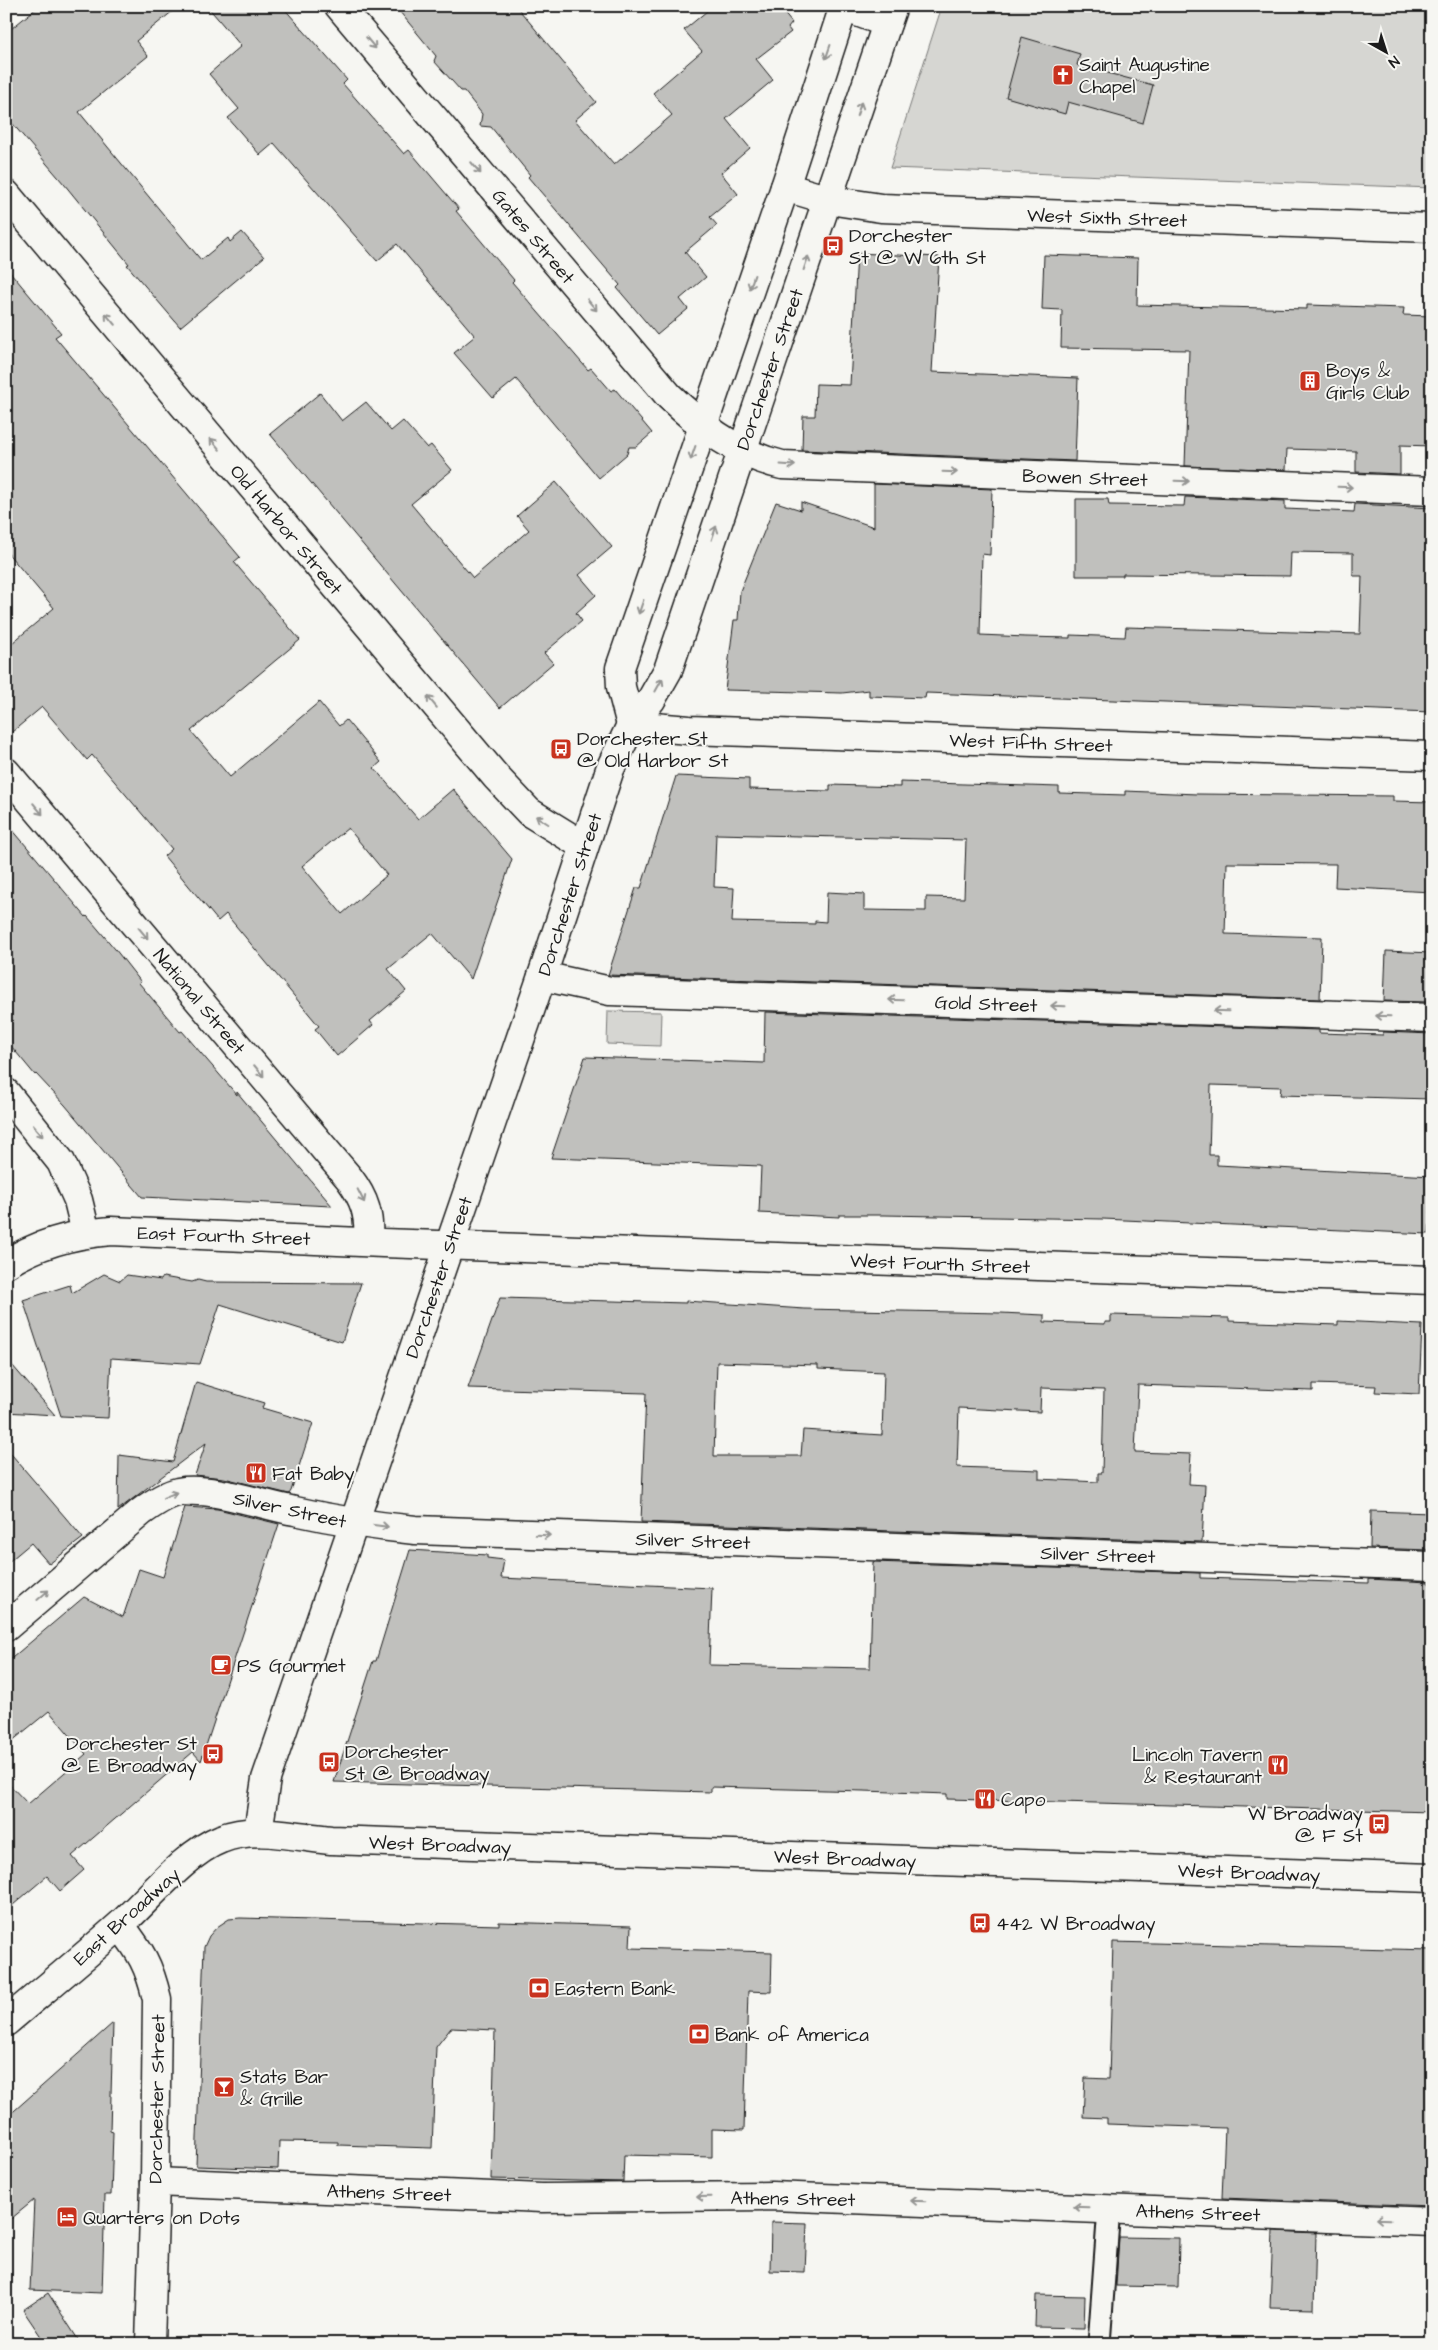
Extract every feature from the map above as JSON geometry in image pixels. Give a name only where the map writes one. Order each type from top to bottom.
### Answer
[{"type":"street","name":"Gates Street","points":[[339,6],[669,396],[702,426],[742,450]]},
{"type":"street","points":[[630,725],[621,687],[620,668],[785,187],[843,7],[890,15]]},
{"type":"street","name":"Dorchester Street","points":[[258,1832],[266,1779],[542,976],[610,769],[630,725],[651,700],[668,670],[829,200],[890,15]]},
{"type":"street","name":"West Sixth Street","points":[[785,187],[829,200],[881,208],[1432,228]]},
{"type":"street","name":"Old Harbor Street","points":[[6,194],[497,778],[529,812],[584,846]]},
{"type":"street","name":"Bowen Street","points":[[742,450],[767,462],[782,465],[1432,491]]},
{"type":"street","name":"West Fifth Street","points":[[630,725],[689,730],[1432,756]]},
{"type":"street","name":"National Street","points":[[6,772],[350,1178],[367,1208],[370,1223],[368,1242]]},
{"type":"street","name":"Gold Street","points":[[542,976],[610,991],[1432,1018]]},
{"type":"street","points":[[6,1093],[62,1162],[78,1200],[86,1233]]},
{"type":"street","name":"East Fourth Street","points":[[6,1264],[40,1246],[86,1233],[111,1231],[449,1245]]},
{"type":"street","name":"West Fourth Street","points":[[449,1245],[1432,1280]]},
{"type":"street","name":"Silver Street","points":[[6,1627],[141,1512],[177,1492],[195,1491],[353,1523],[415,1530],[1432,1566]]},
{"type":"street","name":"West Broadway","points":[[258,1832],[331,1840],[1432,1878]]},
{"type":"street","name":"East Broadway","points":[[6,2022],[120,1925],[182,1866],[202,1850],[221,1839],[258,1832]]},
{"type":"street","name":"Dorchester Street","points":[[120,1925],[143,1956],[151,1972],[156,1999],[155,2182],[150,2344]]},
{"type":"street","name":"Athens Street","points":[[155,2182],[542,2198],[772,2196],[1432,2222]]},
{"type":"lane","points":[[1100,2344],[1109,2208]]},
{"type":"shaded area","points":[[942,6],[1432,6],[1432,188],[890,168]]},
{"type":"shaded area","points":[[608,1011],[661,1012],[660,1046],[607,1044]]},
{"type":"building","points":[[39,6],[179,6],[136,41],[148,56],[79,112],[201,260],[228,238],[230,242],[242,232],[264,257],[180,327],[6,116],[6,33]]},
{"type":"building","points":[[207,6],[282,6],[347,80],[343,84],[404,154],[409,150],[459,209],[456,211],[514,280],[512,282],[588,370],[591,368],[611,391],[615,389],[652,433],[636,447],[629,447],[627,454],[599,478],[516,379],[493,398],[454,353],[475,336],[397,244],[377,261],[274,143],[260,155],[228,118],[239,109],[209,74],[241,46]]},
{"type":"building","points":[[395,6],[516,6],[596,102],[575,120],[614,165],[672,115],[653,93],[702,51],[684,30],[713,6],[778,6],[792,23],[788,28],[791,32],[756,59],[773,80],[726,119],[750,148],[721,173],[738,194],[710,217],[717,225],[685,252],[706,277],[680,299],[688,309],[657,335],[617,288],[620,285],[528,177],[530,175],[491,127],[480,126],[482,114],[464,91],[461,91],[434,61],[436,56]]},
{"type":"building","name":"Saint Augustine Chapel","points":[[1022,37],[1080,54],[1077,65],[1153,85],[1143,123],[1068,102],[1065,114],[1006,97]]},
{"type":"building","points":[[857,253],[939,257],[932,372],[1078,378],[1075,461],[802,450],[803,416],[815,416],[816,384],[850,385]]},
{"type":"building","name":"Boys & Girls Club","points":[[1044,255],[1138,258],[1137,305],[1307,309],[1307,305],[1404,308],[1403,315],[1432,316],[1432,446],[1400,445],[1400,474],[1356,472],[1356,451],[1287,449],[1286,470],[1185,466],[1189,350],[1061,348],[1062,310],[1042,309]]},
{"type":"building","points":[[6,267],[61,333],[55,337],[240,557],[234,562],[300,640],[191,731],[230,777],[319,702],[339,726],[346,720],[381,762],[374,768],[418,819],[453,789],[512,859],[471,979],[432,933],[388,969],[406,991],[370,1021],[373,1025],[337,1056],[315,1029],[319,1026],[226,914],[218,921],[164,856],[172,849],[92,755],[87,760],[42,707],[6,737],[6,648],[54,608],[6,551]],"holes":[[[348,828],[387,875],[342,914],[302,866]]]},
{"type":"building","points":[[320,393],[342,421],[366,402],[391,431],[403,421],[427,448],[431,445],[452,470],[411,504],[473,578],[529,530],[517,516],[556,482],[612,547],[579,575],[596,595],[576,613],[582,621],[544,653],[553,663],[500,708],[270,434]]},
{"type":"building","points":[[874,484],[992,489],[990,555],[982,554],[980,635],[1026,637],[1070,638],[1070,635],[1125,637],[1126,627],[1360,634],[1362,576],[1353,576],[1353,553],[1291,552],[1290,576],[1123,574],[1123,576],[1076,576],[1076,499],[1108,499],[1109,505],[1184,506],[1185,497],[1285,501],[1285,509],[1354,512],[1355,504],[1432,508],[1432,712],[926,693],[925,698],[869,696],[869,690],[842,693],[725,690],[734,620],[738,620],[740,591],[776,502],[801,510],[801,502],[874,527]]},
{"type":"building","points":[[676,776],[749,779],[749,789],[830,791],[830,785],[900,787],[900,782],[1059,787],[1059,793],[1125,795],[1125,791],[1197,794],[1393,796],[1393,801],[1432,802],[1432,892],[1335,887],[1336,864],[1227,863],[1225,934],[1322,937],[1320,999],[608,975],[636,888],[641,888]],"holes":[[[716,834],[966,840],[964,898],[926,897],[926,911],[864,910],[864,894],[827,892],[826,922],[815,921],[815,924],[732,922],[734,888],[714,887]]]},
{"type":"building","points":[[6,822],[115,949],[141,982],[139,983],[180,1032],[182,1031],[237,1095],[237,1092],[332,1206],[142,1197],[65,1105],[35,1075],[6,1040]]},
{"type":"building","points":[[1386,951],[1432,953],[1432,1002],[1384,1001]]},
{"type":"building","points":[[765,1012],[1319,1030],[1319,1033],[1383,1035],[1383,1032],[1432,1034],[1432,1099],[1280,1095],[1281,1087],[1211,1085],[1209,1155],[1217,1155],[1217,1165],[1432,1176],[1429,1234],[1103,1219],[884,1215],[839,1215],[839,1217],[759,1213],[761,1166],[551,1158],[585,1057],[764,1063]]},
{"type":"building","points":[[104,1274],[120,1281],[127,1275],[161,1280],[163,1277],[192,1282],[198,1280],[206,1282],[361,1283],[342,1342],[220,1304],[200,1364],[111,1358],[108,1418],[61,1416],[23,1300],[70,1285],[72,1293]]},
{"type":"building","points":[[500,1298],[686,1303],[686,1301],[804,1309],[1001,1313],[1044,1315],[1044,1322],[1105,1324],[1105,1322],[1111,1322],[1111,1315],[1229,1318],[1229,1321],[1338,1325],[1338,1321],[1422,1325],[1419,1394],[1375,1392],[1376,1386],[1313,1384],[1313,1391],[1138,1385],[1135,1452],[1191,1454],[1189,1484],[1205,1485],[1202,1542],[641,1522],[646,1393],[468,1388]],"holes":[[[717,1362],[818,1365],[818,1369],[884,1372],[882,1435],[803,1430],[801,1456],[714,1456]],[[1041,1388],[1104,1390],[1102,1473],[1098,1473],[1098,1482],[1039,1479],[1039,1470],[957,1467],[959,1408],[1040,1412]]]},
{"type":"building","points":[[6,1358],[55,1415],[6,1412]]},
{"type":"building","points":[[196,1382],[264,1403],[262,1408],[313,1423],[291,1491],[289,1494],[224,1478],[195,1475],[206,1443],[118,1510],[119,1455],[173,1462]]},
{"type":"building","points":[[6,1448],[83,1538],[49,1564],[31,1543],[6,1564]]},
{"type":"building","points":[[185,1507],[218,1509],[279,1524],[201,1761],[193,1752],[72,1856],[84,1870],[60,1891],[47,1876],[6,1911],[6,1781],[28,1804],[86,1754],[49,1711],[6,1746],[6,1663],[84,1597],[123,1617],[139,1569],[163,1577]]},
{"type":"building","points":[[1371,1511],[1431,1513],[1430,1550],[1370,1548]]},
{"type":"building","points":[[410,1550],[487,1555],[487,1558],[504,1560],[501,1578],[712,1588],[709,1665],[870,1668],[873,1562],[1200,1573],[1200,1578],[1369,1583],[1369,1579],[1429,1582],[1429,1584],[1432,1584],[1432,1812],[947,1799],[947,1794],[864,1791],[711,1787],[711,1792],[334,1782],[373,1661],[376,1661]]},
{"type":"building","points":[[229,1919],[499,1925],[499,1922],[631,1926],[630,1948],[772,1952],[771,1992],[748,1991],[744,2130],[712,2129],[712,2157],[624,2155],[623,2182],[491,2179],[495,2030],[451,2028],[436,2047],[432,2148],[338,2145],[338,2142],[279,2141],[278,2169],[196,2166],[204,1947],[209,1936],[217,1927]]},
{"type":"building","points":[[1113,1942],[1432,1950],[1432,2206],[1222,2198],[1225,2128],[1107,2124],[1107,2118],[1083,2117],[1085,2078],[1109,2079]]},
{"type":"building","points":[[113,2023],[110,2131],[113,2132],[111,2195],[105,2195],[102,2293],[30,2290],[34,2200],[6,2223],[6,2118]]},
{"type":"building","points":[[771,2222],[807,2223],[805,2272],[770,2271]]},
{"type":"building","points":[[1273,2231],[1316,2233],[1314,2309],[1270,2308]]},
{"type":"building","points":[[1119,2237],[1179,2238],[1178,2287],[1116,2286]]},
{"type":"building","points":[[48,2293],[81,2344],[46,2344],[23,2310]]},
{"type":"building","points":[[1036,2295],[1085,2296],[1084,2328],[1035,2327]]},
{"type":"place","name":"Saint Augustine Chapel","points":[[1063,75]]},
{"type":"place","name":"Dorchester St @ W 6th St","points":[[833,246]]},
{"type":"place","name":"Boys & Girls Club","points":[[1310,381]]},
{"type":"place","name":"Dorchester St @ Old Harbor St","points":[[561,749]]},
{"type":"place","name":"Fat Baby","points":[[256,1473]]},
{"type":"place","name":"PS Gourmet","points":[[221,1665]]},
{"type":"place","name":"Dorchester St @ E Broadway","points":[[213,1754]]},
{"type":"place","name":"Dorchester St @ Broadway","points":[[329,1762]]},
{"type":"place","name":"Lincoln Tavern & Restaurant","points":[[1278,1765]]},
{"type":"place","name":"Capo","points":[[985,1799]]},
{"type":"place","name":"W Broadway @ F St","points":[[1379,1824]]},
{"type":"place","name":"442 W Broadway","points":[[980,1923]]},
{"type":"place","name":"Eastern Bank","points":[[539,1988]]},
{"type":"place","name":"Bank of America","points":[[699,2034]]},
{"type":"place","name":"Stats Bar & Grille","points":[[224,2087]]},
{"type":"place","name":"Quarters on Dots","points":[[67,2217]]}]
